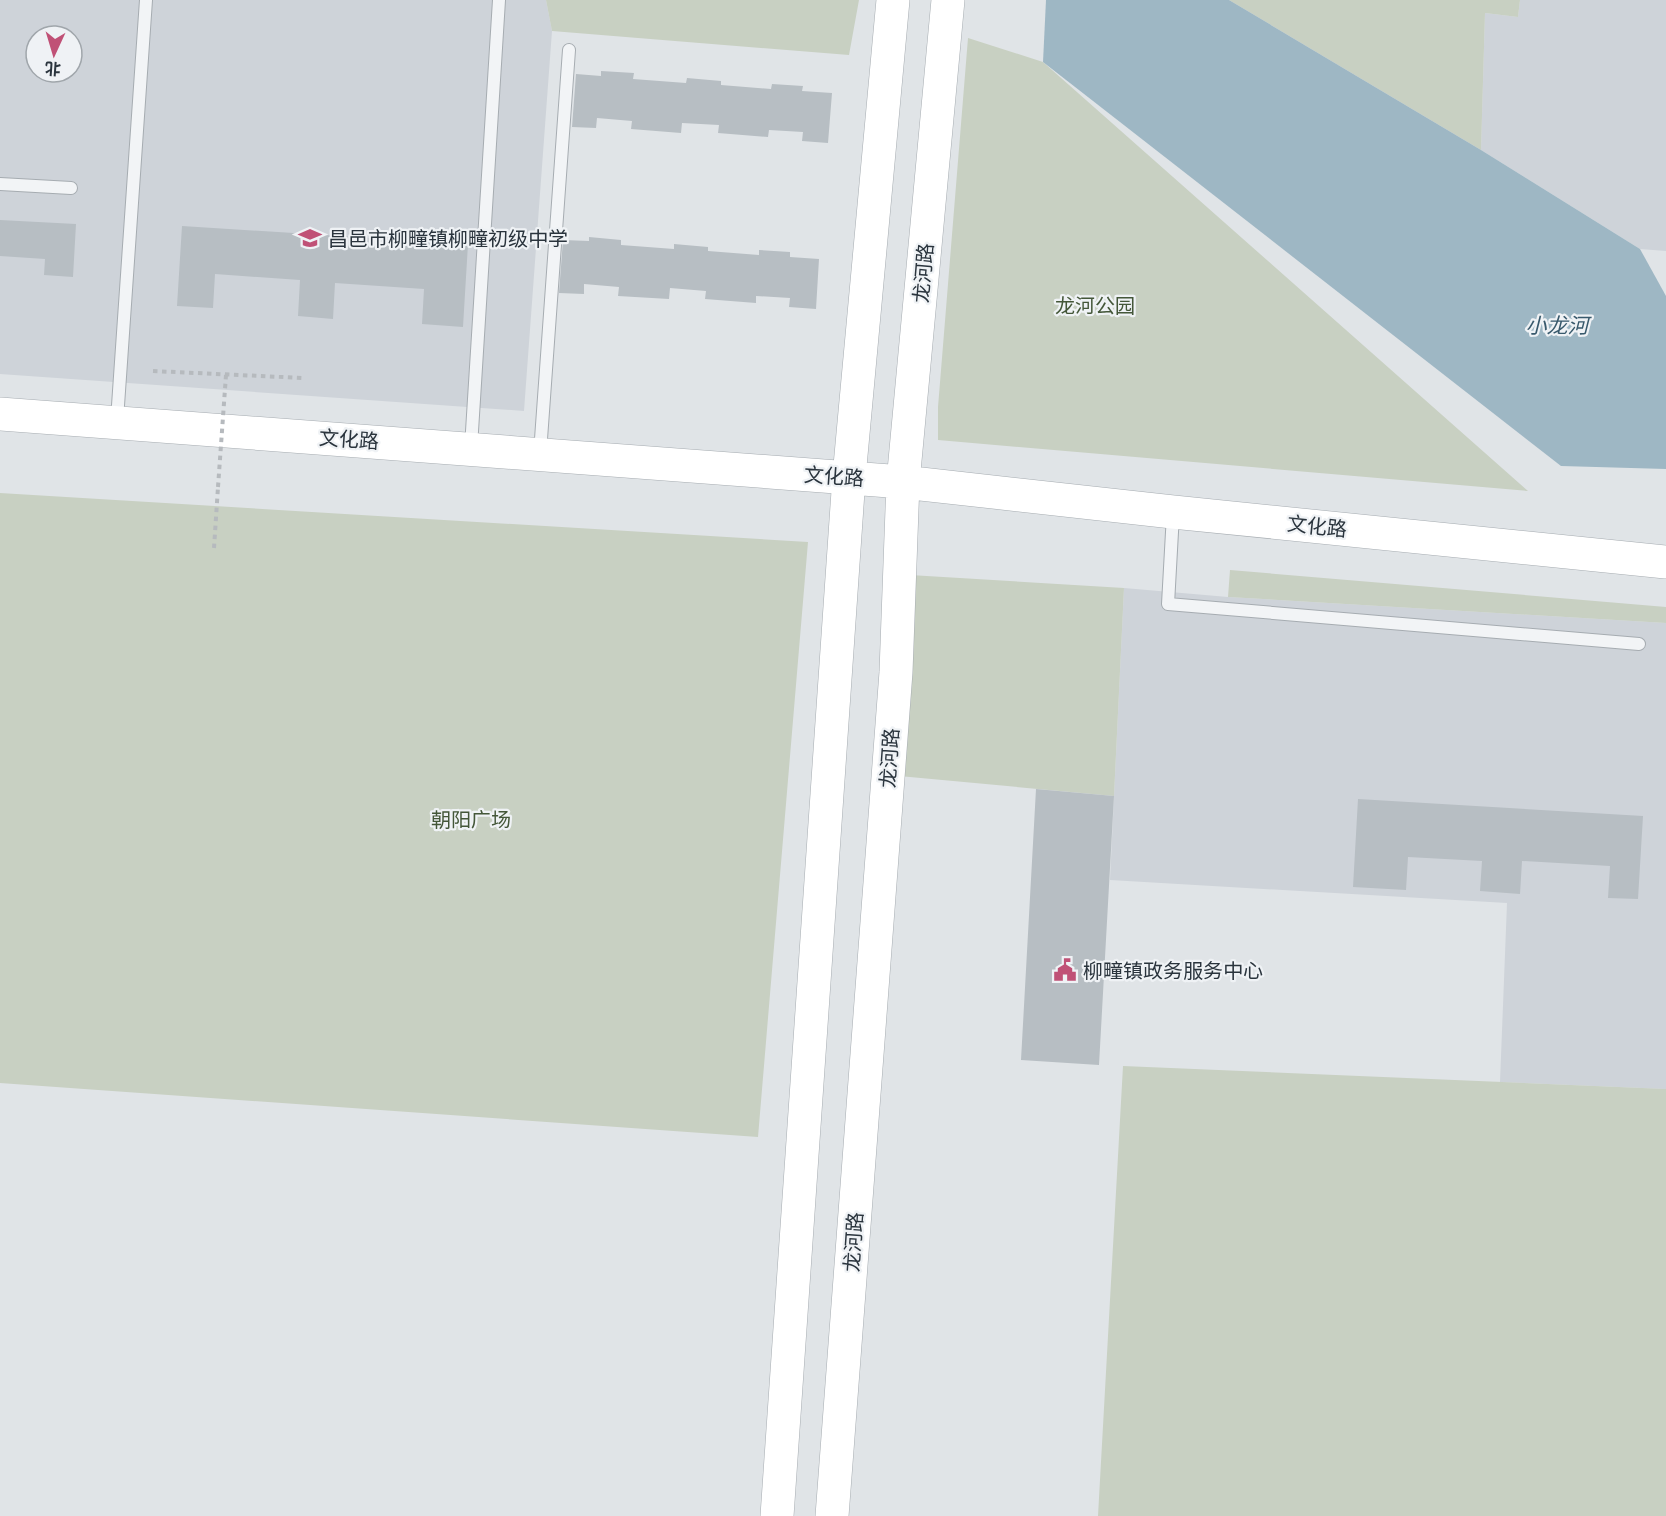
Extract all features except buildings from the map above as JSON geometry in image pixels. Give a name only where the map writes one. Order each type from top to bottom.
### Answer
[{"type":"main road","points":[[777,1516],[849,477],[893,0]]},
{"type":"main road","name":"龙河路","points":[[832,1516],[896,672],[903,482],[948,0]]},
{"type":"main road","name":"文化路","points":[[0,414],[849,477],[1666,562]]},
{"type":"lane","points":[[117,422],[146,0]]},
{"type":"lane","points":[[471,448],[499,0]]},
{"type":"lane","points":[[540,454],[569,50]]},
{"type":"lane","points":[[0,184],[72,188]]},
{"type":"lane","points":[[1173,512],[1168,604],[1639,644]]},
{"type":"path","points":[[153,371],[303,378]]},
{"type":"path","points":[[214,548],[226,375]]},
{"type":"shaded area","name":"昌邑市柳疃镇柳疃初级中学","points":[[0,0],[546,0],[552,31],[524,411],[0,374]]},
{"type":"shaded area","points":[[1520,0],[1666,0],[1666,251],[1640,249],[1481,150],[1485,13],[1518,17]]},
{"type":"shaded area","points":[[1124,588],[1228,597],[1666,623],[1666,1089],[1500,1082],[1507,903],[1110,880]]},
{"type":"green space","points":[[546,0],[859,0],[849,55],[552,31]]},
{"type":"green space","points":[[1229,0],[1520,0],[1518,17],[1485,13],[1481,150]]},
{"type":"green space","name":"龙河公园","points":[[968,38],[1043,62],[1528,491],[938,440],[938,407]]},
{"type":"green space","name":"朝阳广场","points":[[0,493],[808,542],[758,1137],[0,1083]]},
{"type":"green space","points":[[1230,570],[1666,607],[1666,623],[1228,597]]},
{"type":"green space","points":[[910,575],[1124,588],[1114,796],[899,776]]},
{"type":"green space","points":[[1123,1066],[1666,1089],[1666,1516],[1098,1516]]},
{"type":"water","name":"小龙河","points":[[1046,0],[1229,0],[1481,150],[1640,249],[1666,296],[1666,469],[1561,466],[1043,62]]},
{"type":"place","name":"昌邑市柳疃镇柳疃初级中学","points":[[310,238]]},
{"type":"place","name":"柳疃镇政务服务中心","points":[[1065,970]]}]
